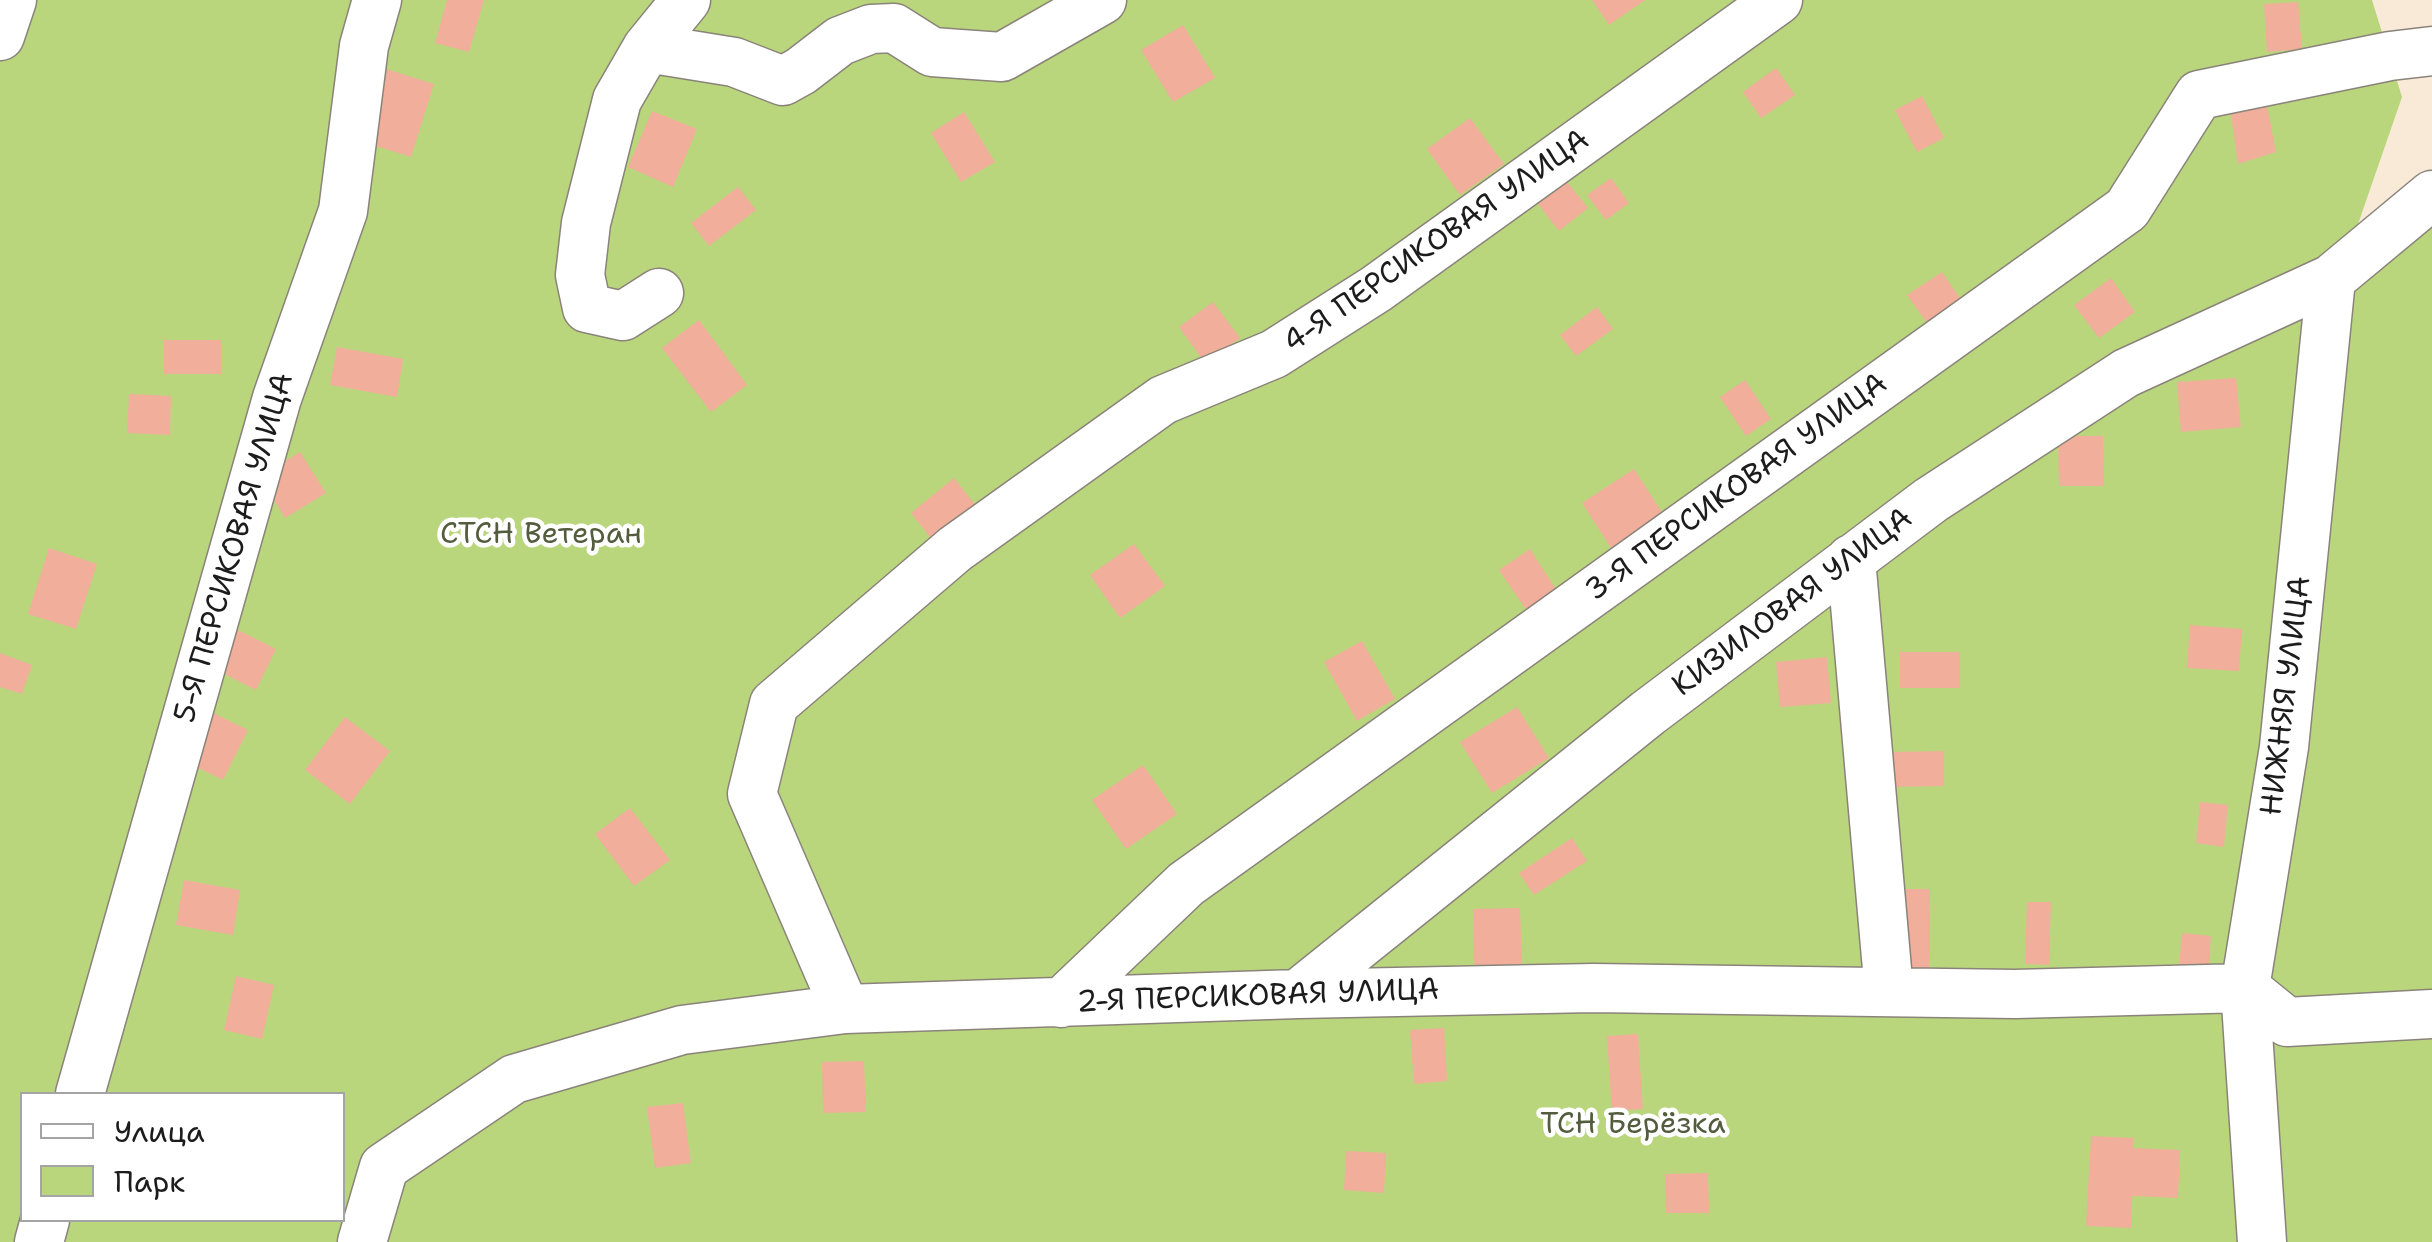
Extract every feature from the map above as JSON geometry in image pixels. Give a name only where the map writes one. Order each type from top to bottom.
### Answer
[{"type":"lane","points":[[0,36],[12,0]]},
{"type":"lane","name":"5-Я ПЕРСИКОВАЯ УЛИЦА","points":[[81,1092],[276,398],[343,211],[364,46],[377,0]]},
{"type":"lane","points":[[658,293],[623,316],[587,308],[580,275],[586,223],[616,100],[647,48],[686,0]]},
{"type":"lane","points":[[647,48],[734,62],[783,81],[840,41],[871,29],[894,28],[932,52],[1002,57],[1102,0]]},
{"type":"lane","name":"4-Я ПЕРСИКОВАЯ УЛИЦА","points":[[846,1009],[752,794],[774,704],[956,549],[1164,400],[1274,354],[1376,290],[1778,0]]},
{"type":"lane","name":"3-Я ПЕРСИКОВАЯ УЛИЦА","points":[[1061,1004],[1186,884],[2127,209],[2199,96],[2390,56],[2432,51]]},
{"type":"lane","points":[[2331,278],[2432,195]]},
{"type":"lane","name":"КИЗИЛОВАЯ УЛИЦА","points":[[1298,994],[1648,713],[1931,500],[2126,372],[2331,278]]},
{"type":"lane","name":"НИЖНЯЯ УЛИЦА","points":[[2262,1242],[2245,988],[2284,747],[2331,278]]},
{"type":"lane","points":[[1852,559],[1889,992]]},
{"type":"lane","name":"2-Я ПЕРСИКОВАЯ УЛИЦА","points":[[362,1242],[384,1167],[514,1079],[682,1030],[846,1009],[1298,994],[1593,988],[2014,994],[2245,988]]},
{"type":"lane","points":[[2245,988],[2287,1022],[2432,1014]]},
{"type":"green space","name":"СТСН Ветеран","points":[[0,0],[2372,0],[2402,97],[2338,282],[2253,993],[2265,1242],[0,1242]]},
{"type":"green space","points":[[2432,200],[2432,1242],[2282,1242],[2265,982],[2350,285]]},
{"type":"building","points":[[447,0],[484,0],[469,52],[435,43]]},
{"type":"building","points":[[1592,0],[1645,0],[1609,25]]},
{"type":"building","points":[[2298,2],[2302,49],[2267,52],[2264,4]]},
{"type":"building","points":[[1183,25],[1215,78],[1173,102],[1141,50]]},
{"type":"building","points":[[383,68],[434,84],[411,157],[360,141]]},
{"type":"building","points":[[1776,68],[1795,95],[1761,118],[1743,92]]},
{"type":"building","points":[[1922,96],[1944,138],[1917,152],[1895,110]]},
{"type":"building","points":[[2267,106],[2276,152],[2238,164],[2231,114]]},
{"type":"building","points":[[652,111],[697,129],[673,187],[628,167]]},
{"type":"building","points":[[964,112],[995,162],[961,182],[931,133]]},
{"type":"building","points":[[1470,118],[1504,164],[1460,195],[1427,149]]},
{"type":"building","points":[[1559,172],[1588,208],[1559,231],[1531,195]]},
{"type":"building","points":[[1611,178],[1629,203],[1606,220],[1587,195]]},
{"type":"building","points":[[738,187],[756,210],[709,246],[691,223]]},
{"type":"building","points":[[1942,272],[1966,307],[1932,330],[1907,295]]},
{"type":"building","points":[[2111,278],[2135,312],[2099,338],[2074,305]]},
{"type":"building","points":[[1213,302],[1240,338],[1205,363],[1179,327]]},
{"type":"building","points":[[1597,307],[1613,329],[1576,356],[1560,335]]},
{"type":"building","points":[[699,320],[747,385],[711,412],[662,348]]},
{"type":"building","points":[[164,340],[221,340],[221,374],[164,374]]},
{"type":"building","points":[[337,347],[403,359],[397,397],[330,385]]},
{"type":"building","points":[[2236,378],[2241,427],[2181,432],[2177,382]]},
{"type":"building","points":[[1745,380],[1771,419],[1746,436],[1720,397]]},
{"type":"building","points":[[129,394],[171,396],[170,435],[127,433]]},
{"type":"building","points":[[2058,436],[2103,436],[2104,486],[2059,486]]},
{"type":"building","points":[[300,452],[326,493],[285,518],[260,477]]},
{"type":"building","points":[[1634,469],[1663,514],[1611,548],[1582,503]]},
{"type":"building","points":[[954,478],[980,511],[937,546],[911,513]]},
{"type":"building","points":[[1134,544],[1165,586],[1120,618],[1090,575]]},
{"type":"building","points":[[49,548],[97,564],[76,629],[28,614]]},
{"type":"building","points":[[1530,549],[1557,591],[1527,611],[1499,570]]},
{"type":"building","points":[[228,625],[276,649],[256,690],[208,666]]},
{"type":"building","points":[[2190,625],[2242,629],[2239,671],[2187,668]]},
{"type":"building","points":[[1362,641],[1395,699],[1357,721],[1324,662]]},
{"type":"building","points":[[1900,652],[1960,652],[1960,688],[1900,688]]},
{"type":"building","points":[[0,653],[32,665],[22,694],[0,687]]},
{"type":"building","points":[[1827,657],[1831,703],[1780,707],[1776,662]]},
{"type":"building","points":[[1517,707],[1549,758],[1492,793],[1460,742]]},
{"type":"building","points":[[205,709],[248,730],[223,780],[180,759]]},
{"type":"building","points":[[345,717],[390,751],[350,804],[305,770]]},
{"type":"building","points":[[1944,751],[1944,786],[1892,787],[1892,752]]},
{"type":"building","points":[[1143,765],[1177,814],[1126,849],[1092,800]]},
{"type":"building","points":[[2200,802],[2228,805],[2224,847],[2196,843]]},
{"type":"building","points":[[630,808],[670,860],[634,886],[595,834]]},
{"type":"building","points":[[1572,838],[1587,861],[1534,895],[1519,873]]},
{"type":"building","points":[[184,880],[240,890],[233,935],[176,925]]},
{"type":"building","points":[[1905,889],[1930,889],[1929,973],[1905,973]]},
{"type":"building","points":[[2027,902],[2051,902],[2049,965],[2025,964]]},
{"type":"building","points":[[1520,908],[1522,972],[1474,973],[1473,909]]},
{"type":"building","points":[[2182,933],[2211,936],[2208,978],[2178,976]]},
{"type":"building","points":[[236,976],[274,985],[262,1039],[224,1030]]},
{"type":"building","points":[[1444,1028],[1447,1081],[1414,1084],[1410,1030]]},
{"type":"building","points":[[1638,1034],[1643,1109],[1612,1111],[1607,1036]]},
{"type":"building","points":[[864,1061],[866,1112],[823,1113],[822,1062]]},
{"type":"building","points":[[683,1103],[691,1163],[655,1168],[647,1107]]},
{"type":"building","points":[[2091,1136],[2133,1138],[2133,1148],[2180,1150],[2178,1198],[2132,1196],[2131,1228],[2086,1226]]},
{"type":"building","points":[[1346,1151],[1386,1153],[1384,1193],[1344,1190]]},
{"type":"building","points":[[1708,1173],[1709,1213],[1666,1213],[1665,1174]]},
{"type":"park label","name":"ТСН Берёзка","points":[[1633,1125]]}]
